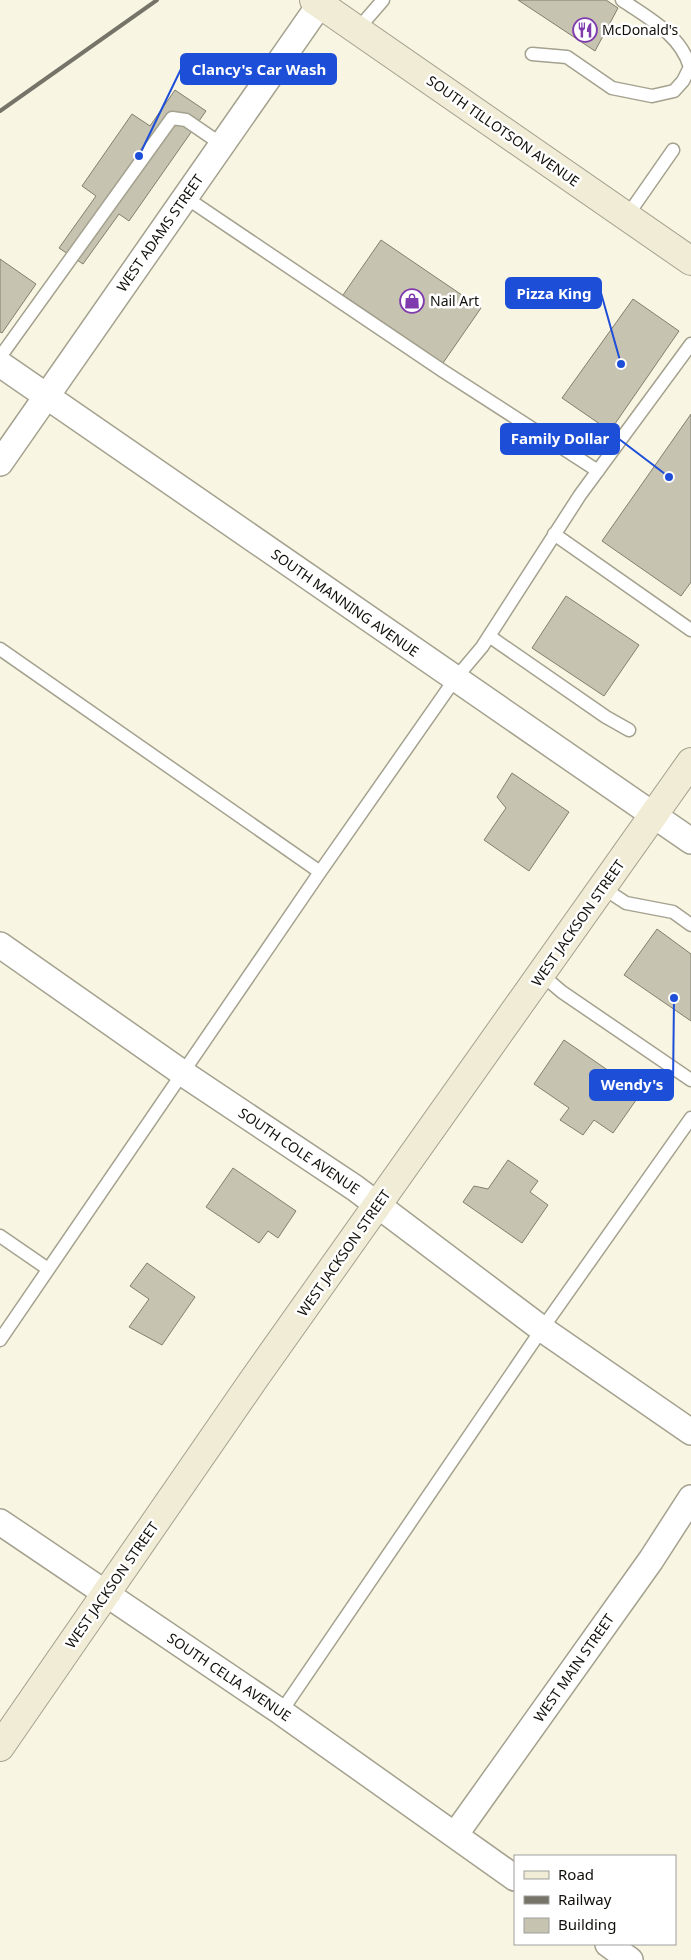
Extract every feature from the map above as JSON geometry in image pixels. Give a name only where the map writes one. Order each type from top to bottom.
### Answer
[{"type":"main road","name":"SOUTH TILLOTSON AVENUE","points":[[317,2],[627,216],[689,256]]},
{"type":"main road","name":"WEST JACKSON STREET","points":[[0,1747],[691,762]]},
{"type":"street","name":"WEST ADAMS STREET","points":[[0,463],[185,197],[317,2]]},
{"type":"street","name":"SOUTH MANNING AVENUE","points":[[0,364],[691,841]]},
{"type":"street","name":"SOUTH COLE AVENUE","points":[[0,945],[184,1074],[378,1206],[542,1329],[691,1432]]},
{"type":"street","name":"WEST MAIN STREET","points":[[455,1835],[651,1560],[691,1498]]},
{"type":"street","name":"SOUTH CELIA AVENUE","points":[[0,1522],[281,1712],[514,1877]]},
{"type":"street","points":[[609,1945],[630,1960]]},
{"type":"lane","points":[[357,30],[383,0]]},
{"type":"lane","points":[[532,54],[568,57],[612,88],[652,96],[674,90],[683,81],[690,67],[685,52],[668,32],[622,0]]},
{"type":"lane","points":[[0,357],[172,118],[186,120],[221,144]]},
{"type":"lane","points":[[627,216],[672,150]]},
{"type":"lane","points":[[185,197],[443,371],[598,471]]},
{"type":"lane","points":[[0,1340],[184,1074],[320,872],[455,679],[489,636],[554,534],[691,344]]},
{"type":"lane","points":[[554,534],[691,630]]},
{"type":"lane","points":[[489,636],[606,717],[628,730]]},
{"type":"lane","points":[[0,650],[320,872]]},
{"type":"lane","points":[[603,888],[626,903],[673,912],[691,925]]},
{"type":"lane","points":[[542,975],[562,992],[691,1080]]},
{"type":"lane","points":[[281,1712],[542,1329],[691,1118]]},
{"type":"lane","points":[[0,1236],[48,1269]]},
{"type":"building","name":"McDonald's","points":[[518,0],[606,0],[618,8],[595,51]]},
{"type":"building","points":[[175,90],[206,111],[129,221],[119,214],[83,264],[59,248],[96,196],[82,186],[132,114],[150,126]]},
{"type":"building","name":"Nail Art","points":[[381,240],[481,308],[443,363],[343,295]]},
{"type":"building","points":[[0,259],[36,284],[2,333],[0,332]]},
{"type":"building","points":[[633,299],[679,331],[610,431],[562,398]]},
{"type":"building","points":[[691,414],[691,582],[681,596],[602,541]]},
{"type":"building","points":[[566,596],[639,645],[604,696],[532,648]]},
{"type":"building","points":[[512,773],[569,812],[529,871],[484,840],[506,808],[497,797]]},
{"type":"building","points":[[657,929],[691,954],[691,1021],[624,975]]},
{"type":"building","points":[[564,1040],[641,1093],[613,1133],[594,1120],[583,1135],[560,1120],[569,1108],[534,1084]]},
{"type":"building","points":[[508,1160],[538,1181],[530,1192],[548,1205],[522,1243],[463,1202],[474,1186],[488,1189]]},
{"type":"building","points":[[233,1168],[296,1211],[278,1238],[268,1231],[259,1243],[206,1207]]},
{"type":"building","points":[[147,1263],[195,1297],[162,1345],[129,1327],[149,1299],[130,1286]]},
{"type":"railway","points":[[0,111],[157,0]]},
{"type":"place","name":"McDonald's","points":[[585,30]]},
{"type":"place","name":"Clancy's Car Wash","points":[[139,156]]},
{"type":"place","name":"Nail Art","points":[[412,301]]},
{"type":"place","name":"Pizza King","points":[[621,364]]},
{"type":"place","name":"Family Dollar","points":[[669,477]]},
{"type":"place","name":"Wendy's","points":[[674,998]]}]
